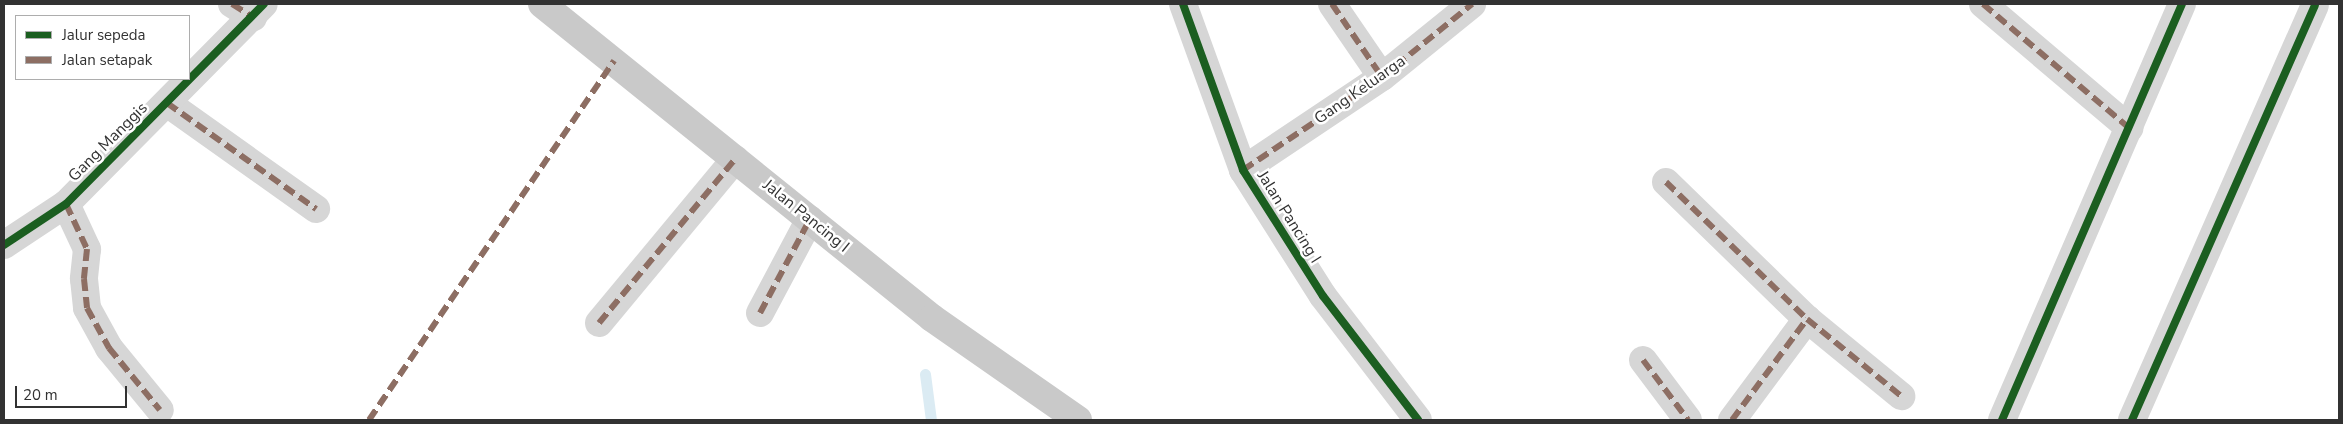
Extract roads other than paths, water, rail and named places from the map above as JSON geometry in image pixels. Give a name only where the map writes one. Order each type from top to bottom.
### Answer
[{"type":"main road","name":"Jalan Pancing I","points":[[542,4],[932,318],[1078,420]]},
{"type":"street","name":"Jalan Pancing I","points":[[1183,4],[1243,170],[1323,296],[1418,420]]},
{"type":"street","points":[[1332,4],[1382,77]]},
{"type":"street","name":"Gang Keluarga","points":[[1243,170],[1382,77],[1472,4]]},
{"type":"street","points":[[1983,4],[2129,128]]},
{"type":"street","points":[[2002,420],[2182,4]]},
{"type":"street","points":[[2132,420],[2314,6]]},
{"type":"street","name":"Gang Manggis","points":[[190,77],[250,8]]},
{"type":"street","name":"Gang Manggis","points":[[4,245],[66,204],[167,103],[187,80]]},
{"type":"street","points":[[167,103],[316,209]]},
{"type":"street","points":[[599,323],[735,159]]},
{"type":"street","points":[[1666,182],[1807,319],[1901,396]]},
{"type":"street","points":[[66,204],[87,249],[84,279],[87,308],[109,348],[160,410]]},
{"type":"street","points":[[760,313],[810,219]]},
{"type":"street","points":[[1732,420],[1807,319]]},
{"type":"street","points":[[1643,360],[1688,420]]},
{"type":"waterway","points":[[925,374],[931,420]]}]
